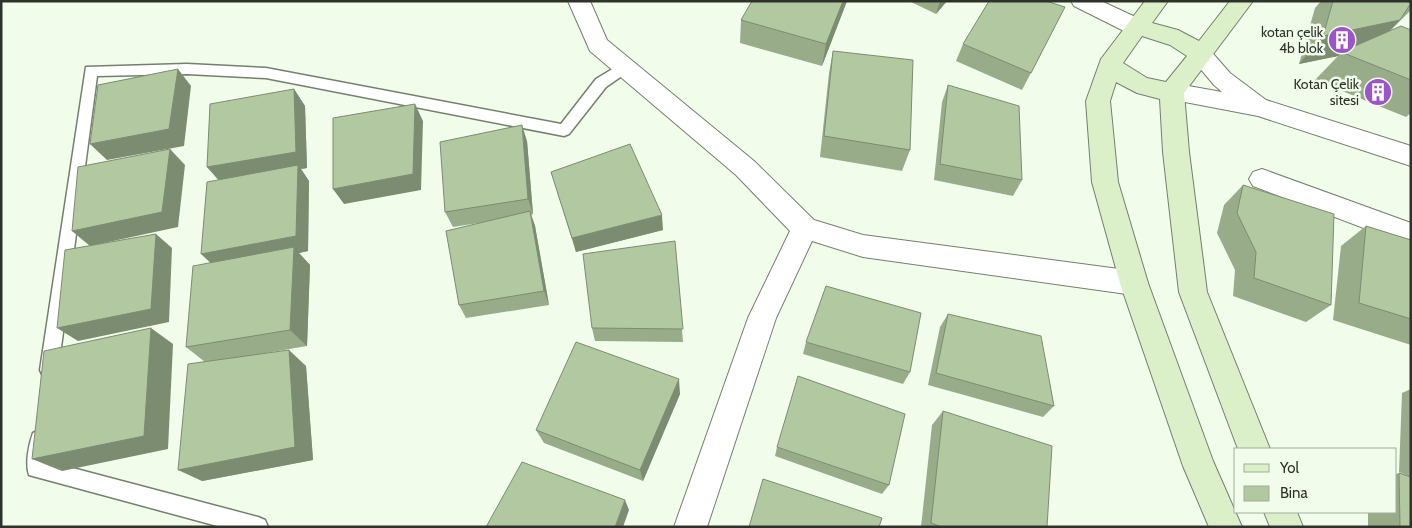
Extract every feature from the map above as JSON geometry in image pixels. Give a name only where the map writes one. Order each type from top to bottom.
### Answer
[{"type":"main road","points":[[1157,1],[1136,27],[1110,65],[1098,101],[1105,182],[1134,283],[1199,466],[1226,527]]},
{"type":"main road","points":[[1242,1],[1172,92],[1176,152],[1193,292],[1254,448]]},
{"type":"main road","points":[[1136,27],[1174,36],[1190,44],[1200,54]]},
{"type":"main road","points":[[1110,65],[1130,81],[1151,90],[1172,92]]},
{"type":"main road","points":[[1280,513],[1287,527]]},
{"type":"street","points":[[579,1],[598,45],[745,168],[805,228],[863,246],[1134,283]]},
{"type":"street","points":[[1082,1],[1136,27]]},
{"type":"street","points":[[1200,54],[1222,78],[1259,107]]},
{"type":"street","points":[[1172,92],[1259,107],[1411,156]]},
{"type":"street","points":[[1262,179],[1411,235]]},
{"type":"street","points":[[690,527],[762,318],[805,228]]},
{"type":"lane","points":[[48,381],[91,71],[187,69],[266,73],[564,130],[601,84],[624,67]]},
{"type":"lane","points":[[42,419],[36,468],[258,527]]},
{"type":"building","points":[[752,1],[843,1],[826,44],[741,20]]},
{"type":"building","points":[[989,1],[1046,1],[1065,7],[1031,73],[963,44]]},
{"type":"building","points":[[1333,1],[1406,1],[1411,3],[1400,20],[1323,36]]},
{"type":"building","points":[[1401,26],[1411,30],[1411,80],[1341,52]]},
{"type":"building","points":[[833,51],[913,60],[910,150],[824,136]]},
{"type":"building","points":[[178,69],[169,129],[90,144],[98,85]]},
{"type":"building","points":[[948,85],[1019,106],[1022,180],[940,164]]},
{"type":"building","points":[[294,89],[296,152],[207,167],[210,104]]},
{"type":"building","points":[[415,104],[413,174],[333,189],[333,118]]},
{"type":"building","points":[[522,125],[528,199],[445,212],[440,142]]},
{"type":"building","points":[[630,144],[662,215],[572,238],[551,172]]},
{"type":"building","points":[[170,149],[162,212],[72,231],[78,167]]},
{"type":"building","points":[[298,165],[296,236],[201,254],[207,182]]},
{"type":"building","points":[[1243,185],[1334,214],[1331,305],[1254,278],[1256,252],[1237,213]]},
{"type":"building","points":[[530,211],[544,291],[459,305],[446,231]]},
{"type":"building","points":[[1366,226],[1411,240],[1411,319],[1359,303]]},
{"type":"building","points":[[156,234],[151,309],[57,328],[65,250]]},
{"type":"building","points":[[675,241],[683,329],[592,328],[583,254]]},
{"type":"building","points":[[294,247],[290,330],[186,347],[193,266]]},
{"type":"building","points":[[826,286],[921,313],[910,372],[806,342]]},
{"type":"building","points":[[948,314],[1041,336],[1054,406],[936,373]]},
{"type":"building","points":[[151,328],[144,436],[32,459],[44,351]]},
{"type":"building","points":[[576,342],[679,379],[640,470],[536,430]]},
{"type":"building","points":[[289,350],[295,447],[178,470],[188,364]]},
{"type":"building","points":[[798,376],[905,414],[889,485],[777,447]]},
{"type":"building","points":[[943,411],[1052,446],[1047,527],[942,527],[931,523]]},
{"type":"building","points":[[522,462],[625,500],[615,527],[486,527]]},
{"type":"building","points":[[1399,473],[1411,477],[1411,527],[1400,527]]},
{"type":"building","points":[[763,479],[882,518],[879,527],[749,527]]},
{"type":"place","name":"kotan çelik 4b blok","points":[[1342,40]]},
{"type":"place","name":"Kotan Çelik sitesi","points":[[1378,92]]}]
